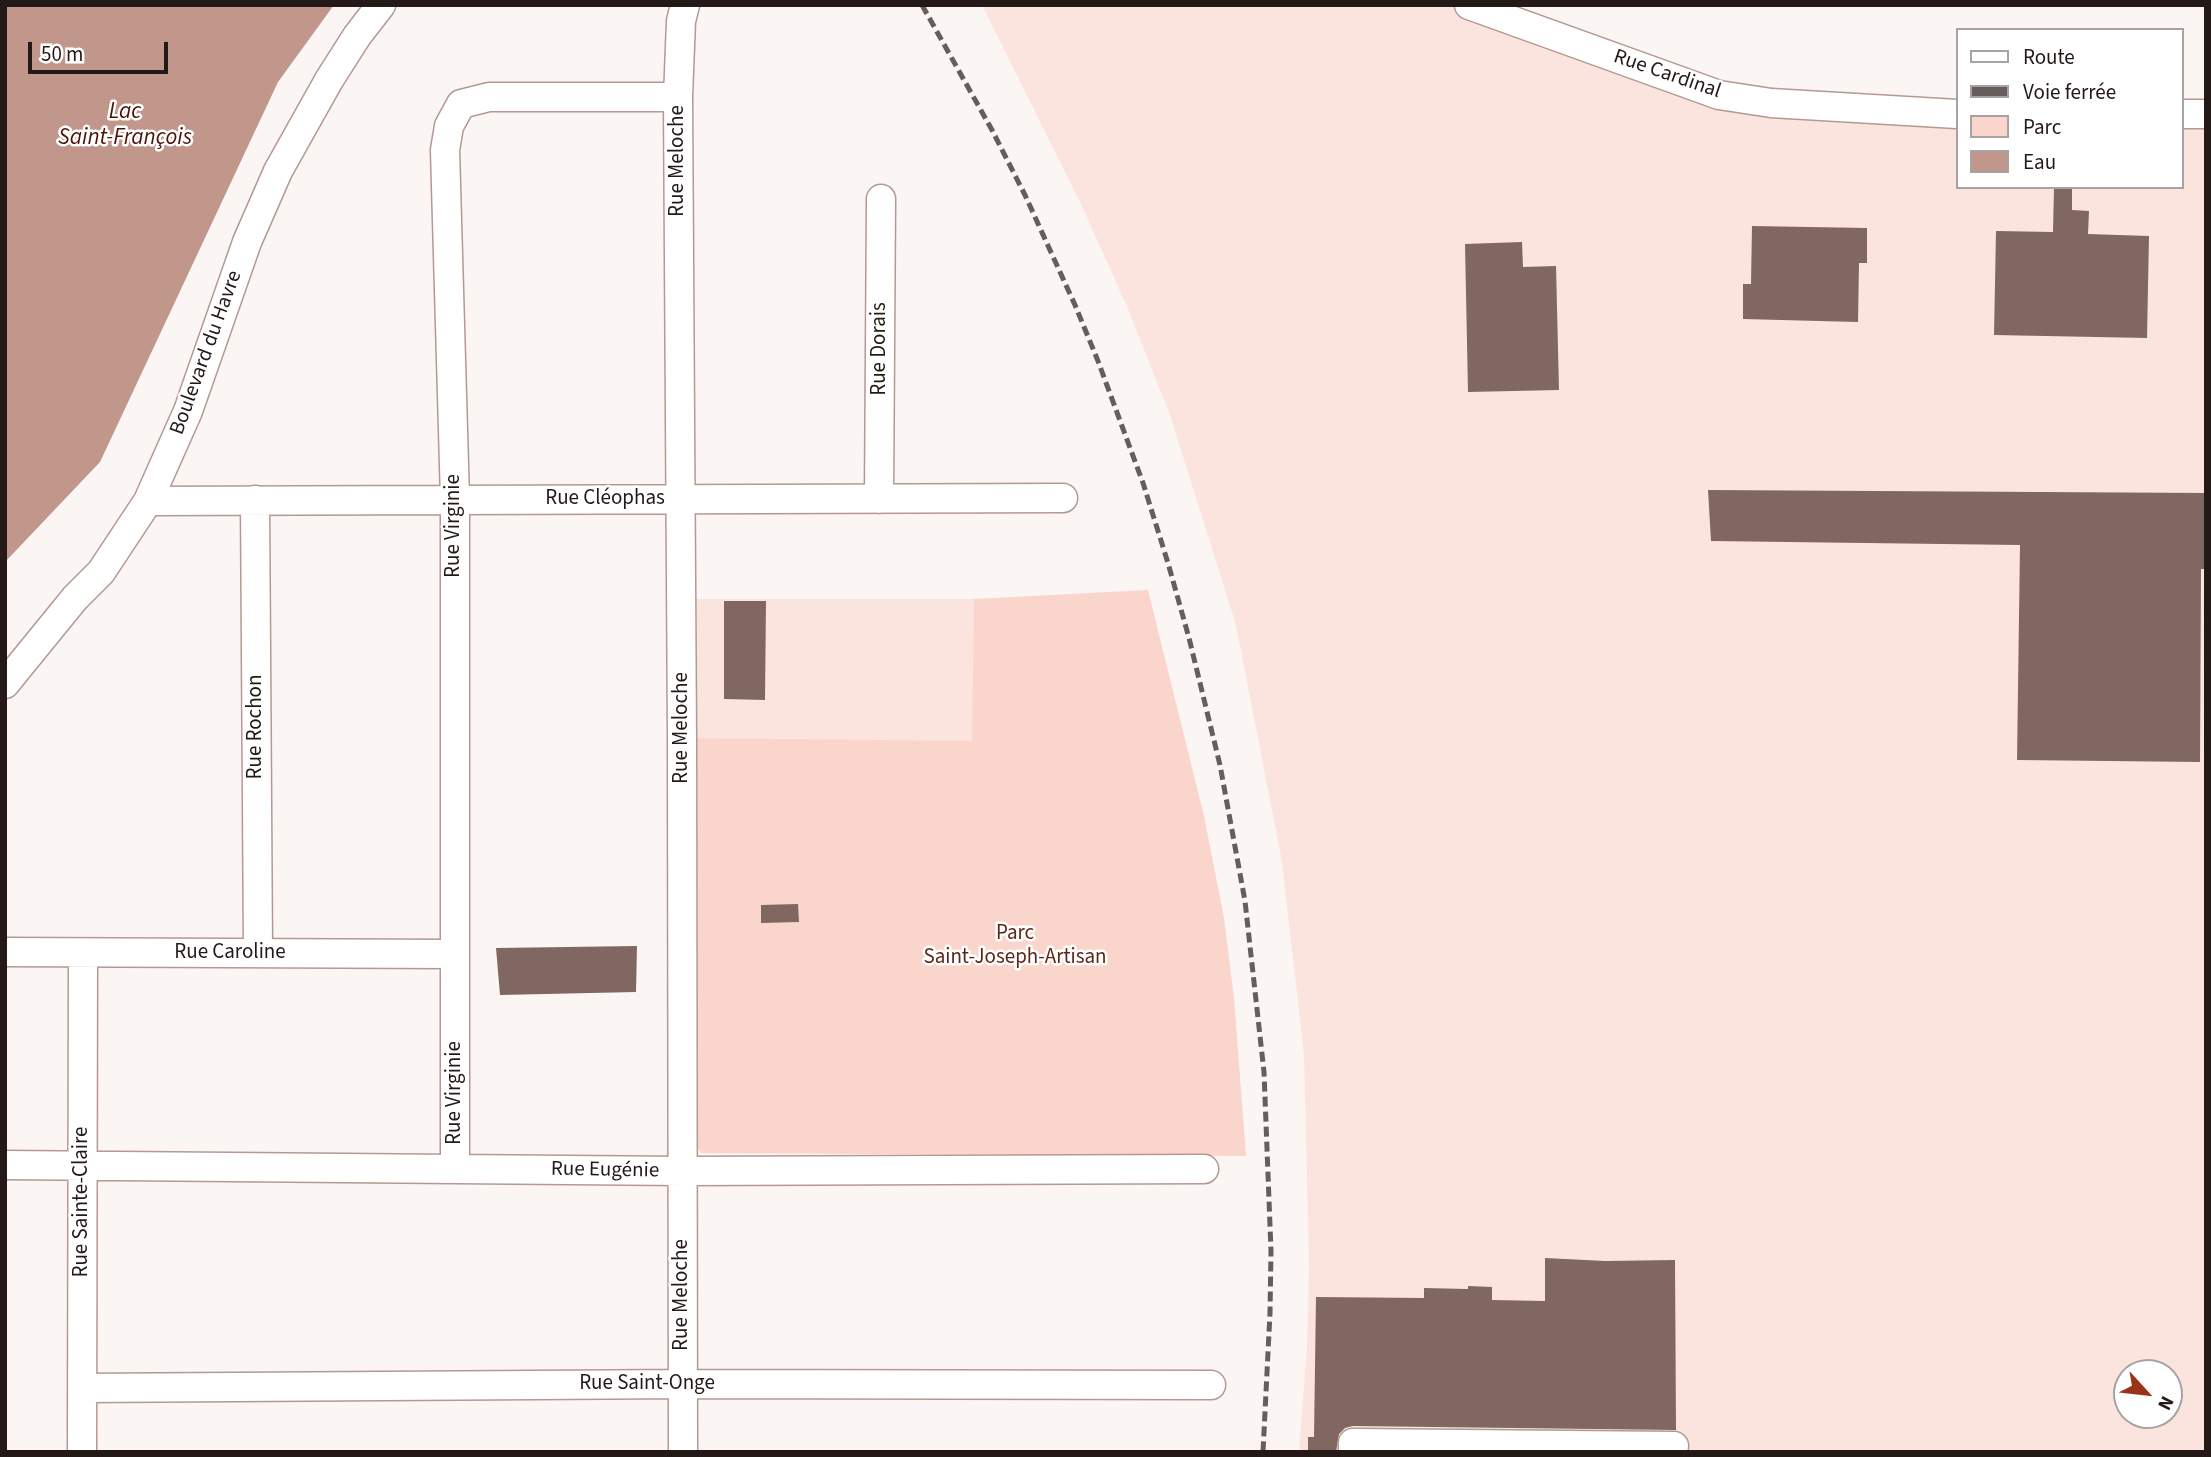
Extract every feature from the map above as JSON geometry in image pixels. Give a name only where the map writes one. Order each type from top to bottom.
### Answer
[{"type":"street","name":"Boulevard du Havre","points":[[5,684],[75,598],[101,572],[148,501],[188,411],[247,242],[278,171],[329,80],[381,5]]},
{"type":"street","name":"Rue Meloche","points":[[683,1452],[678,97],[681,21],[685,5]]},
{"type":"street","name":"Rue Cardinal","points":[[1469,5],[1719,95],[1772,103],[1955,114]]},
{"type":"street","name":"Rue Virginie","points":[[455,1169],[455,500],[445,150],[449,126],[461,104],[489,97],[678,97]]},
{"type":"street","points":[[2183,114],[2206,114]]},
{"type":"street","name":"Rue Dorais","points":[[880,499],[881,200]]},
{"type":"street","name":"Rue Cléophas","points":[[148,501],[1063,498]]},
{"type":"street","name":"Rue Rochon","points":[[255,500],[258,954]]},
{"type":"street","name":"Rue Caroline","points":[[5,952],[454,954]]},
{"type":"street","name":"Rue Sainte-Claire","points":[[82,1452],[83,953]]},
{"type":"street","name":"Rue Eugénie","points":[[5,1165],[682,1171],[1204,1169]]},
{"type":"street","name":"Rue Saint-Onge","points":[[84,1388],[683,1384],[1211,1385]]},
{"type":"street","points":[[1353,1452],[1353,1443],[1674,1446]]},
{"type":"shaded area","points":[[982,5],[1469,5],[1719,95],[1955,114],[1955,189],[2183,189],[2183,114],[2206,114],[2206,1452],[1299,1452],[1307,1346],[1309,1265],[1304,1055],[1282,862],[1236,625],[1170,415],[1128,309],[1081,204]]},
{"type":"shaded area","points":[[681,599],[974,599],[973,742],[682,738]]},
{"type":"green space","name":"Parc Saint-Joseph-Artisan","points":[[1148,590],[1204,816],[1224,918],[1234,998],[1246,1156],[701,1153],[695,1145],[682,738],[972,741],[974,599]]},
{"type":"water","name":"Lac Saint-François","points":[[5,5],[334,5],[278,82],[100,462],[5,562]]},
{"type":"building","points":[[2054,189],[2072,189],[2072,210],[2089,211],[2088,234],[2149,236],[2147,338],[1994,335],[1996,231],[2053,232]]},
{"type":"building","points":[[1752,226],[1867,228],[1867,263],[1859,263],[1858,322],[1743,319],[1743,284],[1751,284]]},
{"type":"building","points":[[1522,242],[1523,267],[1556,266],[1559,390],[1468,392],[1465,244]]},
{"type":"building","points":[[1708,490],[2206,493],[2206,569],[2201,569],[2200,762],[2017,760],[2020,545],[1711,541]]},
{"type":"building","points":[[724,601],[766,601],[765,700],[724,699]]},
{"type":"building","points":[[798,904],[799,922],[761,923],[761,905]]},
{"type":"building","points":[[637,946],[636,992],[500,995],[496,948]]},
{"type":"building","points":[[1545,1258],[1675,1260],[1676,1430],[1353,1426],[1345,1428],[1339,1434],[1336,1452],[1308,1452],[1308,1437],[1314,1437],[1316,1297],[1424,1298],[1424,1288],[1468,1289],[1468,1286],[1492,1287],[1492,1300],[1545,1301]]},
{"type":"railway","points":[[922,5],[1025,195],[1098,361],[1143,483],[1168,563],[1220,765],[1245,901],[1264,1072],[1271,1251],[1263,1452]]}]
